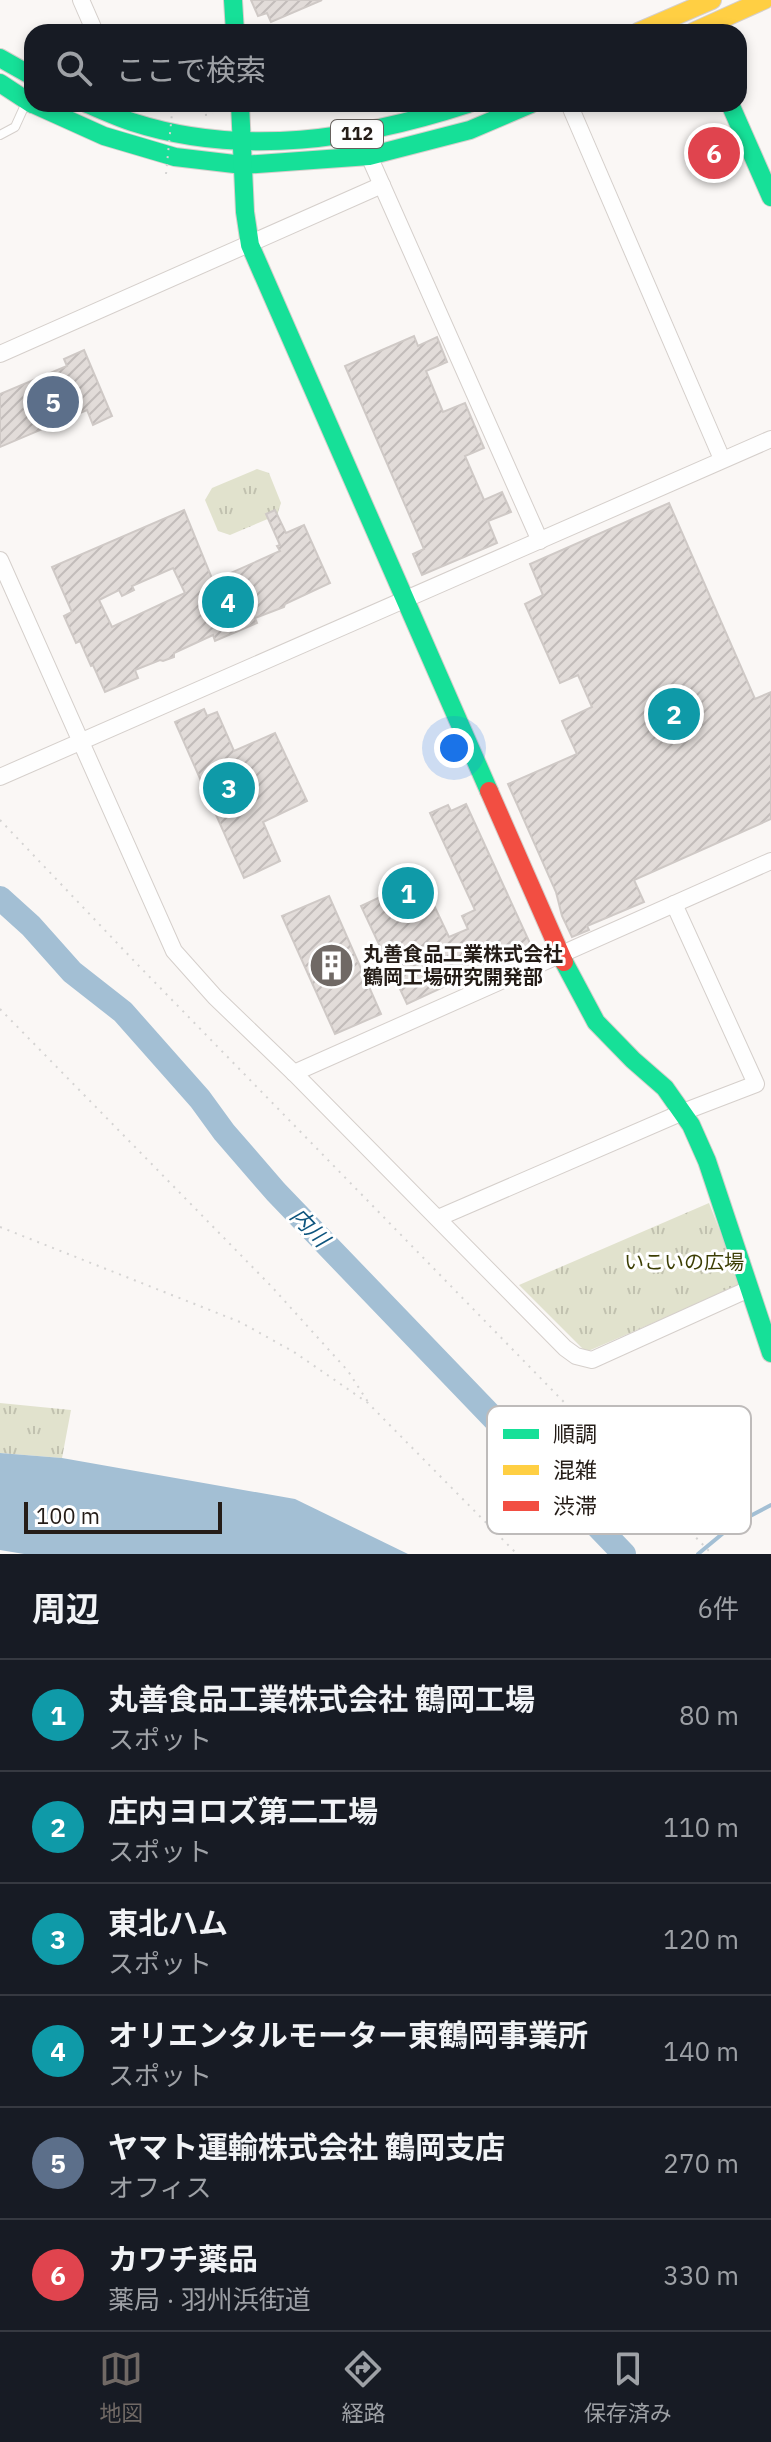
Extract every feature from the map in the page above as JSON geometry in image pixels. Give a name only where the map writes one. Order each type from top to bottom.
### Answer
[{"type":"main road","points":[[233,0],[234,24]]},
{"type":"main road","points":[[652,24],[685,5],[712,0]]},
{"type":"main road","points":[[711,24],[764,0]]},
{"type":"main road","points":[[685,5],[693,24]]},
{"type":"main road","points":[[0,58],[24,72]]},
{"type":"main road","name":"112","points":[[0,83],[24,99]]},
{"type":"main road","name":"112","points":[[50,112],[104,136],[175,157],[243,165],[369,156],[470,130],[512,112]]},
{"type":"main road","name":"112","points":[[105,112],[174,134],[211,139],[292,141],[360,134],[444,112]]},
{"type":"main road","points":[[240,112],[245,212],[250,245],[571,978],[596,1022],[665,1088],[701,1143],[771,1353]]},
{"type":"main road","points":[[734,112],[771,197]]},
{"type":"street","points":[[81,0],[92,24]]},
{"type":"street","points":[[572,112],[722,459]]},
{"type":"street","points":[[369,156],[540,541]]},
{"type":"street","points":[[1,350],[250,245],[382,185]]},
{"type":"street","points":[[0,777],[771,439]]},
{"type":"street","points":[[0,560],[174,951],[215,997],[565,1348],[585,1360],[592,1360],[749,1289]]},
{"type":"street","points":[[294,1073],[771,861]]},
{"type":"street","points":[[438,1218],[683,1112],[756,1084],[674,904]]},
{"type":"lane","points":[[0,135],[15,127],[24,112]]},
{"type":"path","points":[[166,174],[172,113]]},
{"type":"path","points":[[0,820],[568,1406]]},
{"type":"path","points":[[0,1009],[272,1287],[348,1371],[368,1403]]},
{"type":"path","points":[[0,1227],[240,1322],[294,1352],[368,1403],[487,1524]]},
{"type":"path","points":[[497,1534],[517,1554]]},
{"type":"path","points":[[693,1534],[712,1554]]},
{"type":"green space","points":[[257,469],[269,473],[281,503],[277,515],[230,535],[218,531],[205,500],[212,488]]},
{"type":"green space","name":"いこいの広場","points":[[709,1203],[741,1285],[586,1352],[519,1285]]},
{"type":"green space","points":[[0,1403],[71,1410],[62,1458],[0,1453]]},
{"type":"water","points":[[0,1453],[62,1458],[295,1499],[408,1554],[24,1554],[0,1550]]},
{"type":"building","points":[[251,0],[322,0],[271,22],[267,13],[258,16]]},
{"type":"building","points":[[414,336],[418,346],[437,337],[447,362],[426,371],[443,412],[465,403],[484,448],[465,456],[484,500],[502,492],[511,512],[488,521],[497,543],[422,575],[413,554],[424,549],[345,366]]},
{"type":"building","points":[[84,350],[112,416],[93,425],[87,410],[0,447],[0,394],[67,366],[64,359]]},
{"type":"building","points":[[669,503],[755,699],[771,692],[771,819],[634,880],[644,902],[587,926],[589,930],[572,937],[556,892],[508,784],[577,754],[562,721],[592,707],[578,675],[560,683],[525,604],[543,595],[530,564]]},
{"type":"building","points":[[184,510],[213,581],[280,551],[266,514],[275,510],[286,533],[304,525],[330,583],[255,618],[257,623],[215,641],[213,635],[174,653],[174,657],[135,670],[138,678],[105,692],[64,616],[72,612],[52,567]],"holes":[[[173,568],[185,593],[112,627],[99,600],[119,590],[122,596],[134,590],[132,586]]]},
{"type":"building","points":[[204,709],[207,716],[217,712],[234,751],[275,733],[307,801],[263,822],[280,861],[244,878],[175,722]]},
{"type":"building","points":[[466,804],[534,952],[500,968],[497,962],[407,1004],[361,906],[421,878],[449,937],[468,929],[462,916],[475,910],[430,813],[448,805],[451,811]]},
{"type":"building","name":"丸善食品工業株式会社 鶴岡工場研究開発部","points":[[329,896],[381,1014],[335,1034],[282,916]]},
{"type":"waterway","name":"内川","points":[[0,898],[31,926],[72,972],[123,1012],[276,1192],[487,1411]]},
{"type":"waterway","points":[[751,1516],[771,1505]]},
{"type":"waterway","name":"内川","points":[[605,1534],[624,1554]]},
{"type":"waterway","points":[[698,1554],[722,1534]]},
{"type":"traffic: fast","points":[[233,0],[234,24]]},
{"type":"traffic: fast","points":[[0,58],[24,72]]},
{"type":"traffic: fast","points":[[0,83],[24,99]]},
{"type":"traffic: fast","points":[[51,112],[104,136],[175,157],[243,165],[369,156],[470,130],[512,112]]},
{"type":"traffic: fast","points":[[107,112],[174,133],[259,141],[343,135],[441,112]]},
{"type":"traffic: fast","points":[[240,112],[245,212],[250,245],[489,791]]},
{"type":"traffic: fast","points":[[734,112],[771,197]]},
{"type":"traffic: fast","points":[[564,962],[596,1022],[665,1088],[691,1125],[707,1161],[771,1353]]},
{"type":"traffic: slow","points":[[656,24],[712,0]]},
{"type":"traffic: slow","points":[[711,24],[764,0]]},
{"type":"traffic: jam","points":[[489,791],[564,962]]},
{"type":"place","name":"カワチ薬品","points":[[714,153]]},
{"type":"place","name":"ヤマト運輸株式会社 鶴岡支店","points":[[53,402]]},
{"type":"place","name":"オリエンタルモーター東鶴岡事業所","points":[[228,602]]},
{"type":"place","name":"庄内ヨロズ第二工場","points":[[674,714]]},
{"type":"place","name":"東北ハム","points":[[229,788]]},
{"type":"place","name":"丸善食品工業株式会社 鶴岡工場","points":[[408,893]]},
{"type":"place","name":"丸善食品工業株式会社 鶴岡工場研究開発部","points":[[332,965]]}]
